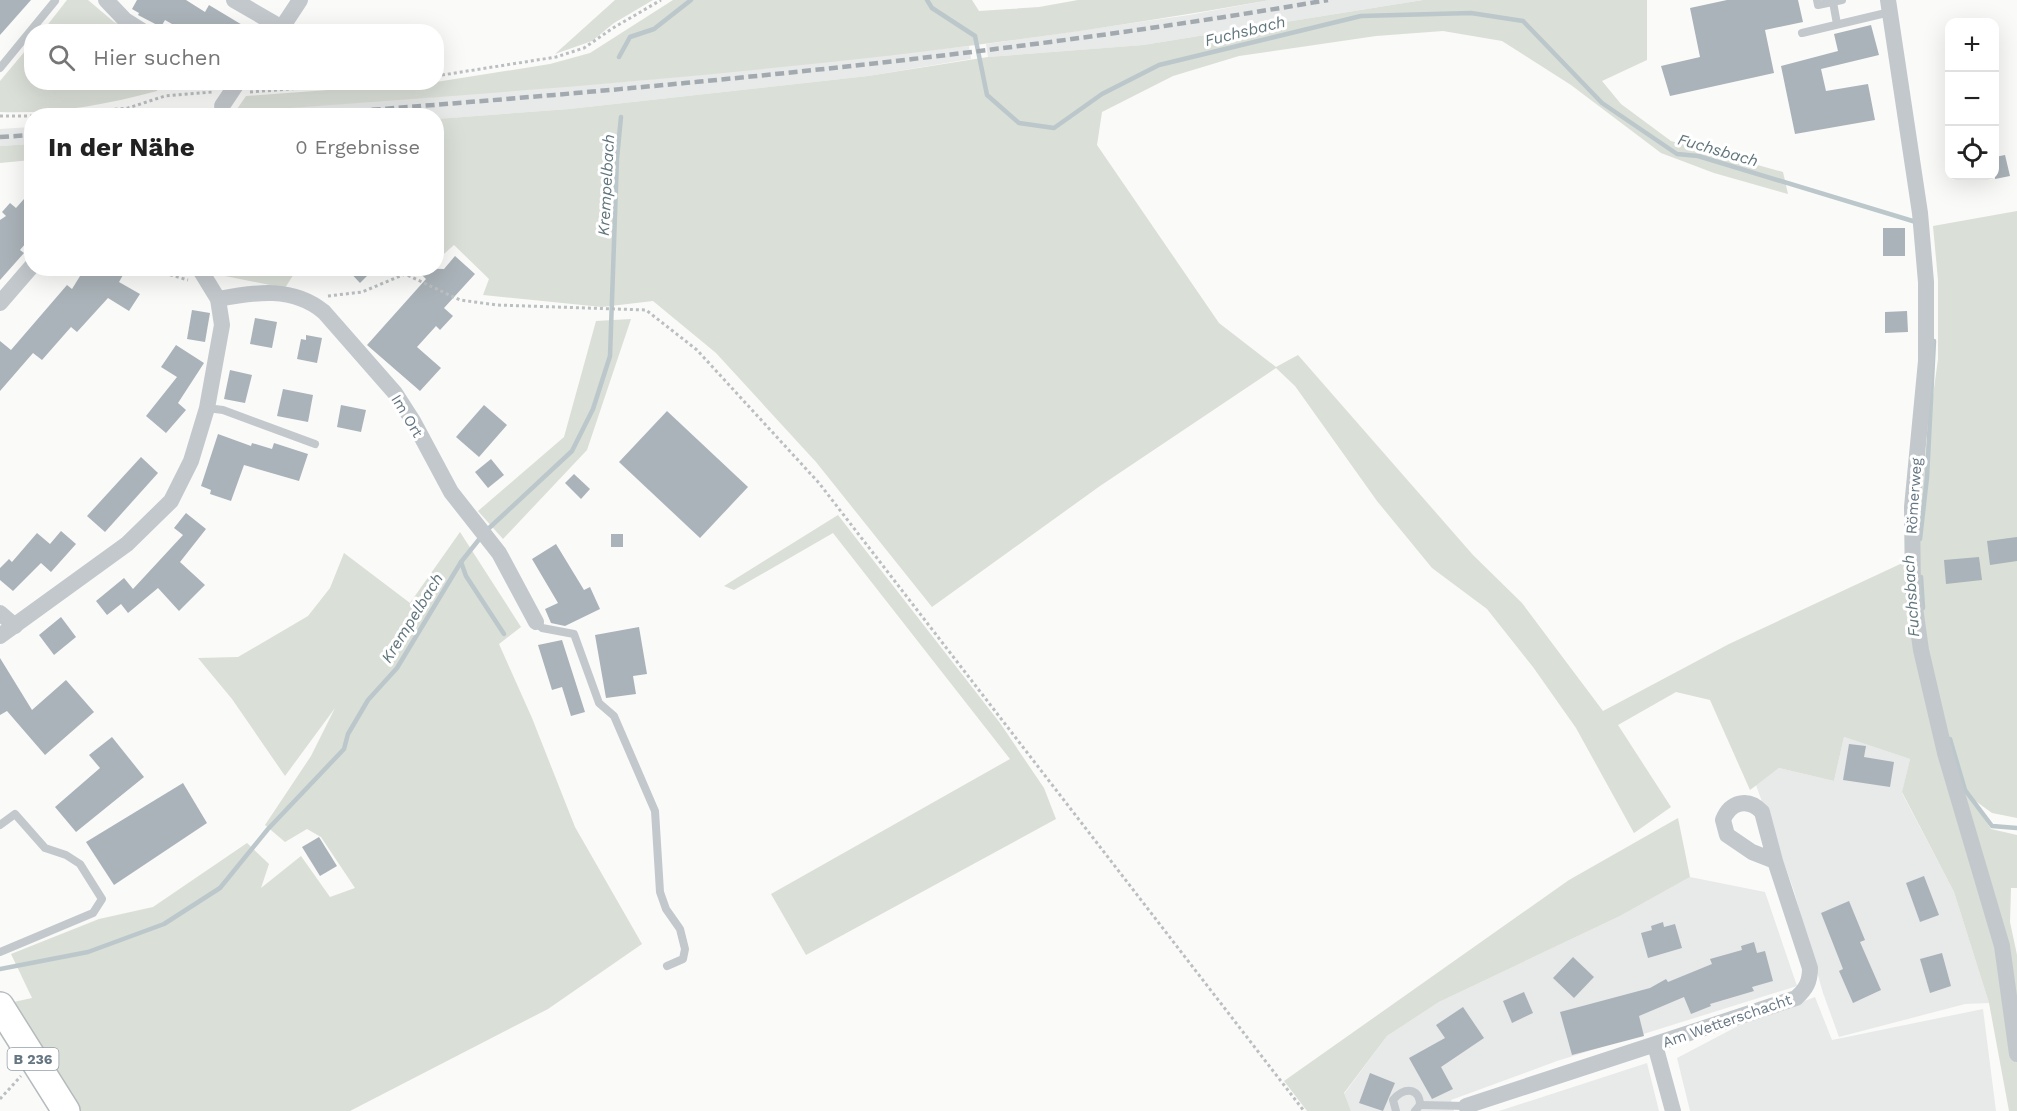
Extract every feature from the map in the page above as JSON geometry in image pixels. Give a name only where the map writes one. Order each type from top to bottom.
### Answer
[{"type":"main road","name":"B 236","points":[[0,1006],[66,1111]]},
{"type":"street","points":[[106,0],[131,24]]},
{"type":"street","points":[[234,0],[271,24]]},
{"type":"street","points":[[284,24],[300,0]]},
{"type":"street","name":"Römerweg","points":[[1889,6],[1921,221],[1926,282],[1926,361],[1912,507],[1913,593],[1921,650],[1945,753],[2002,946],[2017,1054]]},
{"type":"street","points":[[222,106],[229,90]]},
{"type":"street","points":[[0,303],[24,275]]},
{"type":"street","points":[[0,636],[127,543],[171,501],[191,461],[207,408],[222,325],[218,299],[204,276]]},
{"type":"street","name":"Im Ort","points":[[218,299],[258,292],[293,295],[312,302],[338,327],[395,393],[413,421],[441,477],[490,541],[536,622]]},
{"type":"street","points":[[0,613],[15,626]]},
{"type":"street","name":"Am Wetterschacht","points":[[1466,1106],[1784,1004],[1805,990],[1810,979],[1810,968],[1775,861]]},
{"type":"street","name":"Am Wetterschacht","points":[[1655,1045],[1673,1111]]},
{"type":"lane","points":[[1818,0],[1818,5],[1837,1],[1837,24]]},
{"type":"lane","points":[[37,24],[56,1]]},
{"type":"lane","points":[[1802,33],[1889,6]]},
{"type":"lane","points":[[0,68],[24,39]]},
{"type":"lane","points":[[207,408],[223,410],[315,444]]},
{"type":"lane","points":[[536,622],[542,628],[574,634],[598,703],[614,716],[655,811],[660,892],[666,909],[680,929],[685,949],[683,959],[667,966]]},
{"type":"lane","points":[[0,825],[15,814],[45,848],[66,855],[80,864],[102,899],[93,913],[0,952]]},
{"type":"lane","points":[[1396,1111],[1393,1100],[1403,1090],[1417,1093],[1418,1108],[1466,1106]]},
{"type":"path","points":[[444,75],[556,57],[584,48],[661,0]]},
{"type":"path","points":[[128,108],[204,90]]},
{"type":"path","points":[[249,90],[263,94],[303,90]]},
{"type":"path","points":[[0,116],[24,116]]},
{"type":"path","points":[[174,276],[184,279],[198,276]]},
{"type":"path","points":[[312,302],[328,296],[362,292],[400,276]]},
{"type":"path","points":[[409,276],[460,300],[497,305],[646,310],[697,350],[819,483],[1304,1111]]},
{"type":"path","points":[[0,1099],[36,1064]]},
{"type":"shaded area","points":[[67,0],[88,0],[118,24],[48,24]]},
{"type":"shaded area","points":[[615,0],[653,0],[614,23],[592,41],[555,54]]},
{"type":"shaded area","points":[[673,0],[972,0],[979,11],[1039,7],[1078,0],[1270,0],[1142,22],[1013,40],[754,70],[495,93],[290,108],[238,108],[246,96],[327,90],[444,90],[444,81],[550,64],[590,53]]},
{"type":"shaded area","points":[[1270,0],[1423,0],[1143,45],[988,57],[986,44],[1189,15]]},
{"type":"shaded area","points":[[1423,0],[1647,0],[1647,60],[1602,81],[1621,104],[1671,141],[1783,172],[1788,194],[1714,173],[1661,153],[1571,85],[1502,41],[1443,31],[1376,36],[1239,56],[1173,76],[1102,112],[1097,145],[1219,323],[1276,367],[1298,355],[1473,555],[1522,603],[1603,711],[1729,644],[1911,559],[1938,359],[1938,280],[1933,226],[2017,211],[2017,818],[1992,813],[1970,797],[1991,829],[2017,835],[2017,888],[2011,888],[2010,922],[2017,955],[2017,1111],[2009,1111],[1989,1003],[1954,892],[1902,792],[1910,759],[1844,737],[1834,781],[1779,768],[1750,790],[1710,700],[1676,692],[1618,725],[1671,807],[1634,833],[1576,728],[1533,667],[1487,609],[1432,568],[1377,501],[1295,386],[1276,368],[1100,486],[932,607],[816,462],[716,353],[653,301],[602,307],[483,295],[489,279],[454,245],[444,254],[444,118],[569,109],[868,76],[988,57],[1143,45]]},
{"type":"shaded area","points":[[969,46],[971,59],[868,76],[569,109],[444,118],[444,108],[286,108],[634,81]]},
{"type":"shaded area","points":[[24,52],[24,90],[157,91],[79,108],[24,108],[24,112],[0,112],[0,81]]},
{"type":"shaded area","points":[[24,127],[24,144],[0,146],[0,129]]},
{"type":"shaded area","points":[[24,144],[24,161],[0,163],[0,146]]},
{"type":"shaded area","points":[[225,276],[293,276],[285,288]]},
{"type":"shaded area","points":[[631,319],[587,450],[503,539],[478,511],[564,437],[596,321]]},
{"type":"shaded area","points":[[838,515],[1000,723],[1044,788],[1056,819],[806,955],[771,894],[1010,759],[833,533],[734,590],[724,586]]},
{"type":"shaded area","points":[[460,532],[521,627],[499,644],[532,718],[575,827],[642,944],[548,1009],[350,1111],[66,1111],[0,1005],[32,998],[11,954],[99,919],[153,907],[247,843],[269,864],[261,888],[301,856],[330,897],[355,888],[321,837],[307,829],[285,842],[265,825],[311,756],[335,708],[285,776],[232,699],[198,658],[238,657],[308,616],[330,588],[344,553],[410,603]]},
{"type":"shaded area","points":[[1844,737],[1910,759],[1902,793],[1954,892],[1989,1003],[1965,1004],[1839,1037],[1823,993],[1794,891],[1756,785],[1779,768],[1834,781]]},
{"type":"shaded area","points":[[1678,818],[1690,877],[1620,916],[1439,1002],[1387,1036],[1344,1093],[1351,1111],[1307,1111],[1284,1081],[1569,880]]},
{"type":"shaded area","points":[[1690,877],[1765,892],[1797,986],[1557,1061],[1451,1100],[1454,1111],[1351,1111],[1344,1094],[1387,1036],[1439,1002],[1620,916]]},
{"type":"shaded area","points":[[1815,997],[1832,1040],[1983,1009],[1996,1111],[1690,1111],[1677,1058],[1738,1026]]},
{"type":"shaded area","points":[[1647,1063],[1659,1111],[1499,1111]]},
{"type":"building","points":[[0,0],[31,0],[0,35]]},
{"type":"building","points":[[137,0],[186,0],[205,12],[209,5],[241,24],[172,24],[165,20],[163,24],[155,24],[132,9]]},
{"type":"building","points":[[1727,0],[1798,0],[1803,22],[1765,30],[1774,73],[1670,96],[1661,66],[1700,57],[1690,8]]},
{"type":"building","points":[[1871,25],[1879,55],[1821,69],[1826,91],[1868,84],[1875,120],[1795,134],[1781,66],[1838,51],[1834,34]]},
{"type":"building","points":[[2005,155],[2010,176],[1999,178],[1999,156]]},
{"type":"building","points":[[24,199],[24,245],[20,250],[24,253],[0,280],[0,220],[6,216],[2,212],[10,203],[16,208]]},
{"type":"building","points":[[1883,228],[1905,228],[1905,256],[1883,256]]},
{"type":"building","points":[[455,256],[475,274],[444,308],[453,316],[440,330],[436,326],[417,347],[441,368],[420,391],[367,345],[426,279],[423,276],[444,276],[444,269]]},
{"type":"building","points":[[80,276],[122,276],[119,282],[140,294],[129,311],[108,298],[77,332],[71,327],[42,360],[33,353],[0,391],[0,341],[11,350],[67,285],[72,289]]},
{"type":"building","points":[[353,276],[367,276],[360,283]]},
{"type":"building","points":[[192,310],[210,313],[205,342],[187,339]]},
{"type":"building","points":[[1907,311],[1908,332],[1885,333],[1885,312]]},
{"type":"building","points":[[255,318],[277,322],[272,348],[250,344]]},
{"type":"building","points":[[306,335],[322,338],[317,363],[297,359],[301,339],[306,340]]},
{"type":"building","points":[[176,345],[204,363],[178,403],[186,410],[166,433],[146,416],[177,377],[161,367]]},
{"type":"building","points":[[230,370],[252,375],[245,403],[224,399]]},
{"type":"building","points":[[283,389],[313,395],[308,422],[277,416]]},
{"type":"building","points":[[341,405],[366,410],[361,432],[337,427]]},
{"type":"building","points":[[484,405],[507,425],[479,457],[456,437]]},
{"type":"building","points":[[667,411],[748,487],[700,538],[619,462]]},
{"type":"building","points":[[218,434],[251,446],[252,443],[272,449],[274,443],[308,454],[299,481],[244,465],[231,501],[210,494],[211,490],[201,486]]},
{"type":"building","points":[[141,457],[158,473],[105,532],[87,516]]},
{"type":"building","points":[[491,459],[504,475],[488,488],[475,472]]},
{"type":"building","points":[[574,474],[590,489],[581,499],[565,483]]},
{"type":"building","points":[[186,513],[206,529],[180,562],[205,585],[179,611],[158,588],[128,613],[121,604],[107,615],[96,601],[124,578],[133,589],[183,535],[174,528]]},
{"type":"building","points":[[61,531],[76,544],[51,572],[41,563],[13,591],[0,580],[0,568],[9,559],[12,562],[37,533],[50,544]]},
{"type":"building","points":[[611,534],[623,534],[623,547],[611,547]]},
{"type":"building","points":[[2017,537],[2017,561],[1990,565],[1987,541]]},
{"type":"building","points":[[556,544],[584,590],[590,587],[600,609],[565,626],[551,623],[545,609],[558,603],[532,559]]},
{"type":"building","points":[[1979,557],[1982,580],[1946,584],[1944,560]]},
{"type":"building","points":[[61,617],[76,637],[54,655],[39,635]]},
{"type":"building","points":[[639,627],[647,674],[633,676],[636,694],[606,698],[595,635]]},
{"type":"building","points":[[562,640],[585,712],[571,716],[562,687],[552,690],[538,645]]},
{"type":"building","points":[[0,658],[32,710],[66,680],[94,712],[45,755],[7,711],[0,715]]},
{"type":"building","points":[[112,737],[144,777],[76,832],[55,807],[100,768],[89,755]]},
{"type":"building","points":[[1849,744],[1866,746],[1864,757],[1894,762],[1890,787],[1843,780]]},
{"type":"building","points":[[183,783],[207,823],[114,885],[86,842]]},
{"type":"building","points":[[319,837],[337,866],[320,876],[302,847]]},
{"type":"building","points":[[1924,876],[1939,915],[1920,922],[1906,883]]},
{"type":"building","points":[[1849,901],[1865,940],[1860,942],[1881,990],[1853,1003],[1839,971],[1843,969],[1821,913]]},
{"type":"building","points":[[1663,922],[1664,927],[1675,924],[1682,948],[1648,958],[1641,933],[1652,930],[1651,926]]},
{"type":"building","points":[[1754,942],[1757,953],[1765,951],[1773,981],[1752,987],[1754,991],[1710,1004],[1711,1006],[1691,1014],[1684,997],[1639,1016],[1644,1036],[1572,1055],[1560,1012],[1650,988],[1666,979],[1668,982],[1712,964],[1710,959],[1742,950],[1741,946]]},
{"type":"building","points":[[1942,953],[1951,986],[1930,993],[1920,959]]},
{"type":"building","points":[[1573,957],[1594,977],[1574,998],[1553,978]]},
{"type":"building","points":[[1524,992],[1533,1013],[1512,1023],[1503,1001]]},
{"type":"building","points":[[1463,1007],[1484,1038],[1441,1067],[1453,1089],[1432,1099],[1409,1058],[1445,1038],[1436,1025]]},
{"type":"building","points":[[1370,1073],[1395,1083],[1383,1111],[1359,1103]]},
{"type":"waterway","name":"Krempelbach","points":[[619,57],[630,37],[654,29],[691,0]]},
{"type":"waterway","name":"Fuchsbach","points":[[927,0],[932,8],[975,36],[987,95],[1019,123],[1054,128],[1102,94],[1159,65],[1361,16],[1471,13],[1523,21],[1602,103],[1677,154],[1698,156],[1916,222]]},
{"type":"waterway","name":"Krempelbach","points":[[487,530],[572,451],[593,409],[610,356],[617,158],[621,117]]},
{"type":"waterway","name":"Fuchsbach","points":[[1920,539],[1927,477],[1934,341]]},
{"type":"waterway","name":"Krempelbach","points":[[0,969],[88,952],[164,924],[220,888],[268,829],[344,749],[348,734],[368,700],[397,668],[461,562],[481,537]]},
{"type":"waterway","points":[[461,562],[466,576],[504,634]]},
{"type":"waterway","name":"Fuchsbach","points":[[1921,577],[1923,608]]},
{"type":"waterway","name":"Fuchsbach","points":[[1950,739],[1965,790],[1992,826],[2017,828]]},
{"type":"railway","points":[[390,108],[681,83],[940,56],[1199,21],[1328,0]]},
{"type":"railway","points":[[0,137],[24,136]]}]
